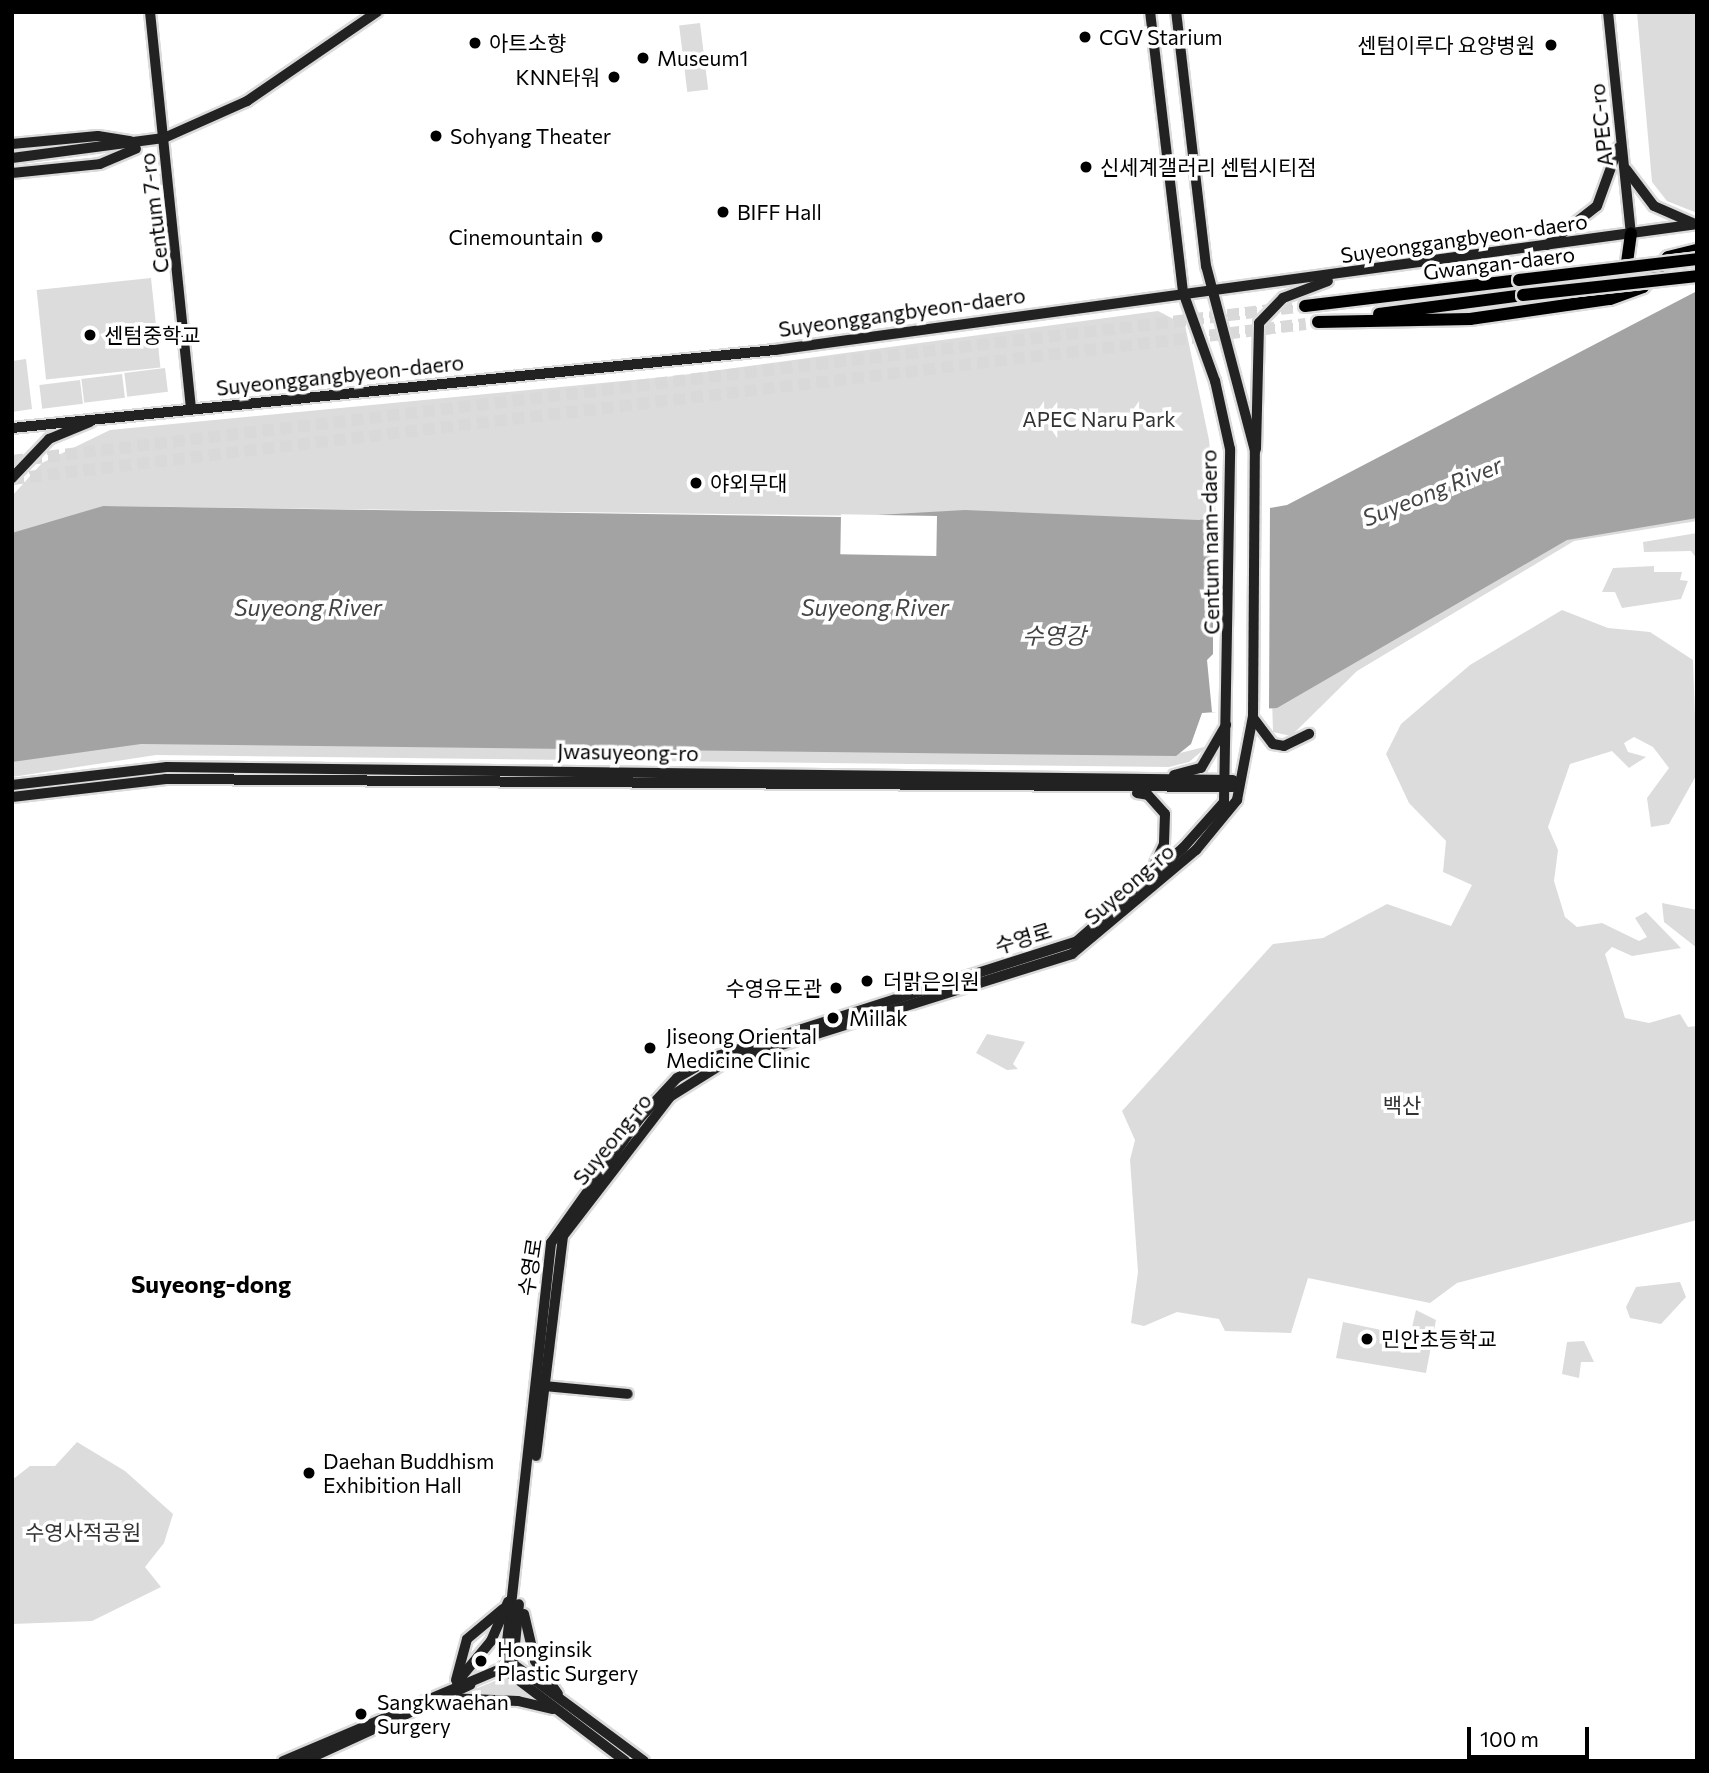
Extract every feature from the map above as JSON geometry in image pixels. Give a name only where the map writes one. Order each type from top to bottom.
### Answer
[{"type":"highway","points":[[1609,299],[1625,277],[1631,233]]},
{"type":"highway","points":[[1609,299],[1643,288],[1668,257],[1697,250]]},
{"type":"highway","name":"Gwangan-daero","points":[[1306,306],[1697,259]]},
{"type":"highway","name":"Gwangan-daero","points":[[1609,299],[1470,319],[1312,323],[1523,295],[1697,276]]},
{"type":"main road","name":"Centum 7-ro","points":[[150,12],[191,409]]},
{"type":"main road","points":[[12,173],[100,164],[164,138],[247,101],[377,12]]},
{"type":"main road","name":"Centum nam-daero","points":[[1150,12],[1183,292],[1222,404],[1232,495],[1228,784]]},
{"type":"main road","name":"Centum nam-daero","points":[[1176,12],[1211,289],[1240,376],[1255,451],[1253,716],[1242,783]]},
{"type":"main road","name":"APEC-ro","points":[[1608,12],[1631,233]]},
{"type":"main road","points":[[1538,250],[1568,234],[1605,194],[1621,135]]},
{"type":"main road","points":[[12,144],[98,136],[148,144]]},
{"type":"main road","points":[[12,158],[148,144]]},
{"type":"main road","points":[[1624,168],[1654,206],[1696,224]]},
{"type":"main road","name":"Suyeonggangbyeon-daero","points":[[12,428],[775,350],[1183,292],[1538,250],[1696,224]]},
{"type":"main road","points":[[1255,451],[1261,435],[1254,345],[1259,323],[1283,298],[1347,274]]},
{"type":"main road","name":"Suyeonggangbyeon-daero","points":[[12,478],[49,439],[110,416]]},
{"type":"main road","points":[[1157,779],[1201,768],[1230,716]]},
{"type":"main road","points":[[1253,716],[1273,744],[1284,746],[1309,734]]},
{"type":"main road","name":"Jwasuyeong-ro","points":[[12,785],[189,767],[1157,779],[1228,784]]},
{"type":"main road","name":"Jwasuyeong-ro","points":[[12,797],[166,779],[1124,789],[1242,783]]},
{"type":"main road","name":"Suyeong-ro","points":[[507,1666],[520,1595],[563,1236],[684,1084],[783,1043],[1072,954],[1196,850],[1225,819],[1242,783]]},
{"type":"main road","name":"수영로","points":[[507,1666],[551,1243],[567,1213],[664,1090],[725,1052],[1070,944],[1148,878],[1214,816],[1228,784]]},
{"type":"main road","points":[[1124,789],[1148,795],[1165,814],[1167,830],[1148,878]]},
{"type":"main road","points":[[544,1387],[628,1394]]},
{"type":"main road","points":[[453,1686],[491,1641],[516,1580]]},
{"type":"main road","points":[[520,1595],[535,1661],[572,1709]]},
{"type":"main road","points":[[453,1686],[467,1639],[507,1605]]},
{"type":"main road","points":[[283,1761],[453,1686],[507,1666]]},
{"type":"main road","points":[[304,1761],[445,1698],[507,1666]]},
{"type":"main road","points":[[507,1666],[644,1761]]},
{"type":"main road","points":[[507,1666],[555,1710],[625,1761]]},
{"type":"main road","points":[[445,1698],[518,1701],[555,1710]]},
{"type":"green space","points":[[1637,12],[1697,12],[1697,213],[1667,201],[1652,182]]},
{"type":"green space","points":[[700,23],[708,90],[687,92],[679,26]]},
{"type":"green space","points":[[151,278],[160,368],[46,380],[37,290]]},
{"type":"green space","name":"APEC Naru Park","points":[[1158,311],[1185,325],[1209,440],[1216,514],[1201,520],[103,506],[12,536],[12,496],[42,463],[110,430],[675,376]]},
{"type":"green space","points":[[26,359],[32,409],[12,412],[12,361]]},
{"type":"green space","points":[[165,368],[168,392],[127,397],[124,373]]},
{"type":"green space","points":[[122,374],[125,398],[84,403],[81,379]]},
{"type":"green space","points":[[80,380],[83,404],[42,409],[39,385]]},
{"type":"green space","points":[[1697,506],[1697,521],[1574,541],[1357,671],[1291,736],[1273,732],[1272,699],[1564,530]]},
{"type":"green space","points":[[1697,533],[1697,559],[1691,551],[1644,552],[1643,542]]},
{"type":"green space","points":[[1654,566],[1654,572],[1682,572],[1680,580],[1688,581],[1681,599],[1622,608],[1615,592],[1602,592],[1613,568]]},
{"type":"green space","name":"백산","points":[[1562,610],[1608,628],[1650,632],[1693,660],[1697,774],[1669,824],[1651,827],[1647,798],[1669,768],[1653,747],[1634,737],[1624,743],[1628,752],[1646,757],[1629,768],[1612,751],[1570,764],[1548,827],[1558,850],[1554,881],[1565,917],[1577,927],[1602,923],[1639,941],[1647,937],[1635,918],[1646,912],[1681,948],[1632,956],[1612,947],[1605,954],[1625,1018],[1649,1023],[1680,1014],[1688,1027],[1697,1026],[1697,1220],[1457,1283],[1430,1303],[1308,1278],[1291,1333],[1225,1331],[1219,1319],[1177,1312],[1144,1326],[1131,1323],[1138,1272],[1130,1160],[1135,1140],[1122,1111],[1273,944],[1323,938],[1387,904],[1451,926],[1472,885],[1443,872],[1446,841],[1409,803],[1386,754],[1401,724],[1470,665]]},
{"type":"green space","points":[[152,735],[1176,754],[1208,746],[1189,762],[1169,767],[156,755],[12,777],[12,752]]},
{"type":"green space","points":[[1662,903],[1697,910],[1697,948],[1664,922]]},
{"type":"green space","points":[[987,1034],[1025,1042],[1013,1064],[1018,1069],[1007,1070],[976,1053]]},
{"type":"green space","points":[[1680,1282],[1686,1297],[1661,1324],[1630,1318],[1626,1307],[1636,1287]]},
{"type":"green space","points":[[1416,1310],[1436,1320],[1426,1373],[1336,1358],[1343,1322],[1410,1336]]},
{"type":"green space","points":[[1584,1341],[1594,1362],[1581,1362],[1579,1378],[1562,1374],[1567,1342]]},
{"type":"green space","name":"수영사적공원","points":[[77,1442],[125,1471],[173,1514],[164,1543],[145,1567],[161,1587],[92,1621],[12,1624],[12,1480],[30,1466],[55,1466]]},
{"type":"green space","points":[[504,1677],[534,1698],[461,1695]]},
{"type":"water","name":"수영강","points":[[1697,291],[1697,518],[1567,540],[1277,708],[1202,713],[1191,744],[1176,756],[141,744],[12,762],[12,533],[103,506],[841,517],[965,510],[1199,520],[1287,505]]},
{"type":"pier","points":[[1270,505],[1269,713],[1212,712],[1207,660],[1213,654],[1213,559],[1208,554],[1215,514]]},
{"type":"pier","points":[[841,514],[937,516],[936,556],[840,554]]},
{"type":"tunnel","points":[[12,461],[1305,306]]},
{"type":"tunnel","points":[[12,479],[1306,324]]},
{"type":"place","name":"CGV Starium","points":[[1085,37]]},
{"type":"place","name":"아트소향","points":[[475,43]]},
{"type":"place","name":"센텀이루다 요양병원","points":[[1551,45]]},
{"type":"place","name":"Museum1","points":[[643,58]]},
{"type":"place","name":"KNN타워","points":[[614,77]]},
{"type":"place","name":"Sohyang Theater","points":[[436,136]]},
{"type":"place","name":"신세계갤러리 센텀시티점","points":[[1086,167]]},
{"type":"place","name":"BIFF Hall","points":[[723,212]]},
{"type":"place","name":"Cinemountain","points":[[597,237]]},
{"type":"place","name":"센텀중학교","points":[[90,335]]},
{"type":"place","name":"야외무대","points":[[696,483]]},
{"type":"place","name":"더맑은의원","points":[[867,981]]},
{"type":"place","name":"수영유도관","points":[[836,988]]},
{"type":"place","name":"Millak","points":[[833,1018]]},
{"type":"place","name":"Jiseong Oriental Medicine Clinic","points":[[650,1048]]},
{"type":"place","name":"민안초등학교","points":[[1367,1339]]},
{"type":"place","name":"Daehan Buddhism Exhibition Hall","points":[[309,1473]]},
{"type":"place","name":"Honginsik Plastic Surgery","points":[[481,1661]]},
{"type":"place","name":"Sangkwaehan Surgery","points":[[361,1714]]},
{"type":"district","name":"Suyeong-dong","points":[[211,1284]]},
{"type":"water label","name":"Suyeong River","points":[[1432,491]]},
{"type":"water label","name":"Suyeong River","points":[[308,607]]},
{"type":"water label","name":"Suyeong River","points":[[875,607]]}]
